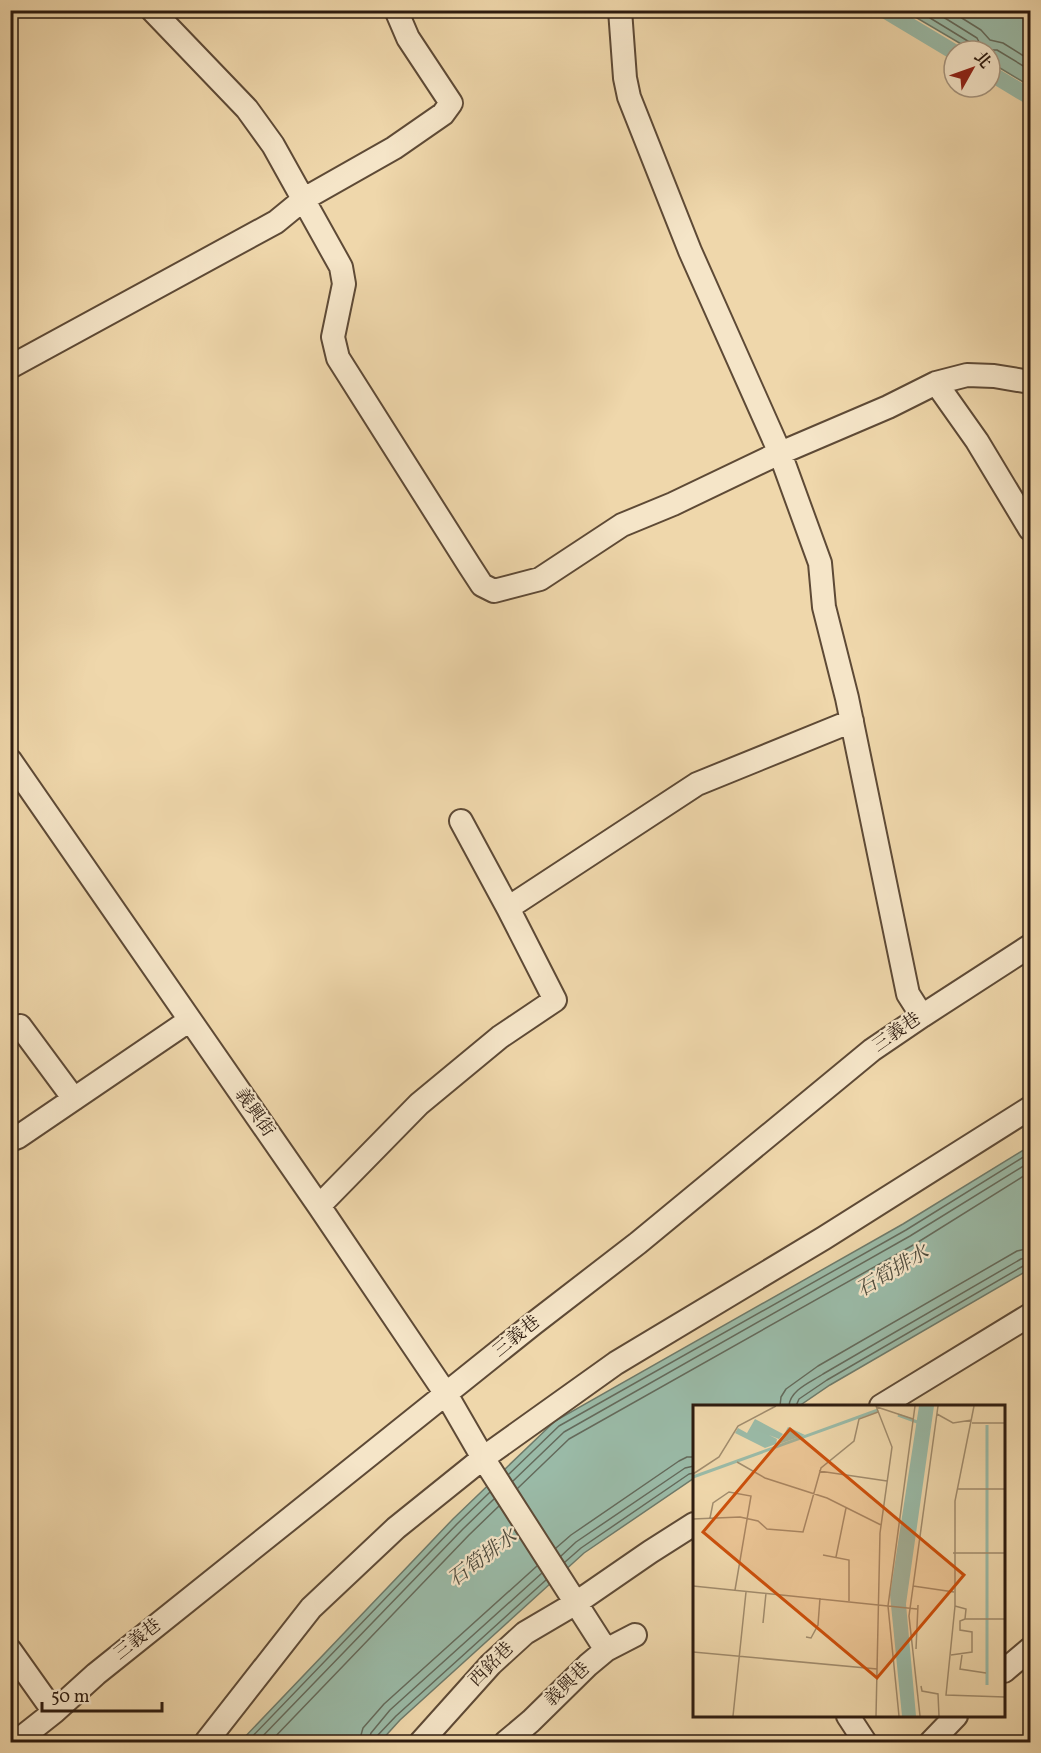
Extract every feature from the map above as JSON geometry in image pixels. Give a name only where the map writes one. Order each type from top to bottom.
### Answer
[{"type":"street","points":[[152,10],[247,109],[273,145],[341,267],[344,284],[333,337],[338,358],[469,565],[483,585],[494,591],[540,579],[622,525],[888,407],[936,383],[967,375],[994,376],[1030,382]]},
{"type":"street","points":[[10,367],[276,222],[304,199],[394,148],[443,114],[451,103],[408,38],[396,10]]},
{"type":"street","points":[[620,10],[625,78],[629,97],[690,250],[780,453],[820,563],[825,607],[852,721],[908,994],[922,1016]]},
{"type":"street","points":[[936,383],[977,441],[1030,529]]},
{"type":"street","points":[[508,908],[697,784],[852,721]]},
{"type":"street","name":"義興街","points":[[10,760],[319,1206],[446,1394],[487,1464],[606,1650]]},
{"type":"street","points":[[319,1206],[418,1104],[500,1037],[555,1000],[461,821]]},
{"type":"street","name":"三義巷","points":[[16,1743],[96,1674],[533,1324],[638,1243],[872,1050],[1030,946]]},
{"type":"street","points":[[10,1140],[18,1137],[190,1020]]},
{"type":"street","points":[[21,1026],[74,1099]]},
{"type":"street","points":[[206,1743],[311,1608],[396,1528],[487,1464],[616,1363],[824,1238],[1030,1108]]},
{"type":"street","points":[[884,1405],[1030,1315]]},
{"type":"street","name":"西銘巷","points":[[421,1743],[490,1664],[525,1633],[576,1603],[693,1525]]},
{"type":"street","name":"義興巷","points":[[506,1743],[588,1665],[606,1650],[635,1635]]},
{"type":"street","points":[[1005,1670],[1030,1649]]},
{"type":"street","points":[[10,1650],[54,1712]]},
{"type":"street","points":[[849,1717],[865,1743]]},
{"type":"street","points":[[931,1743],[955,1717]]},
{"type":"water","points":[[905,11],[1030,11],[1030,86],[1002,69],[1002,39],[953,39]]},
{"type":"water","name":"石筍排水","points":[[1030,1146],[1030,1269],[830,1385],[800,1405],[693,1405],[693,1479],[584,1553],[400,1720],[380,1742],[240,1742],[453,1519],[555,1421],[903,1224]]},
{"type":"waterway","points":[[884,10],[942,45]]},
{"type":"waterway","points":[[1002,80],[1030,97]]}]
